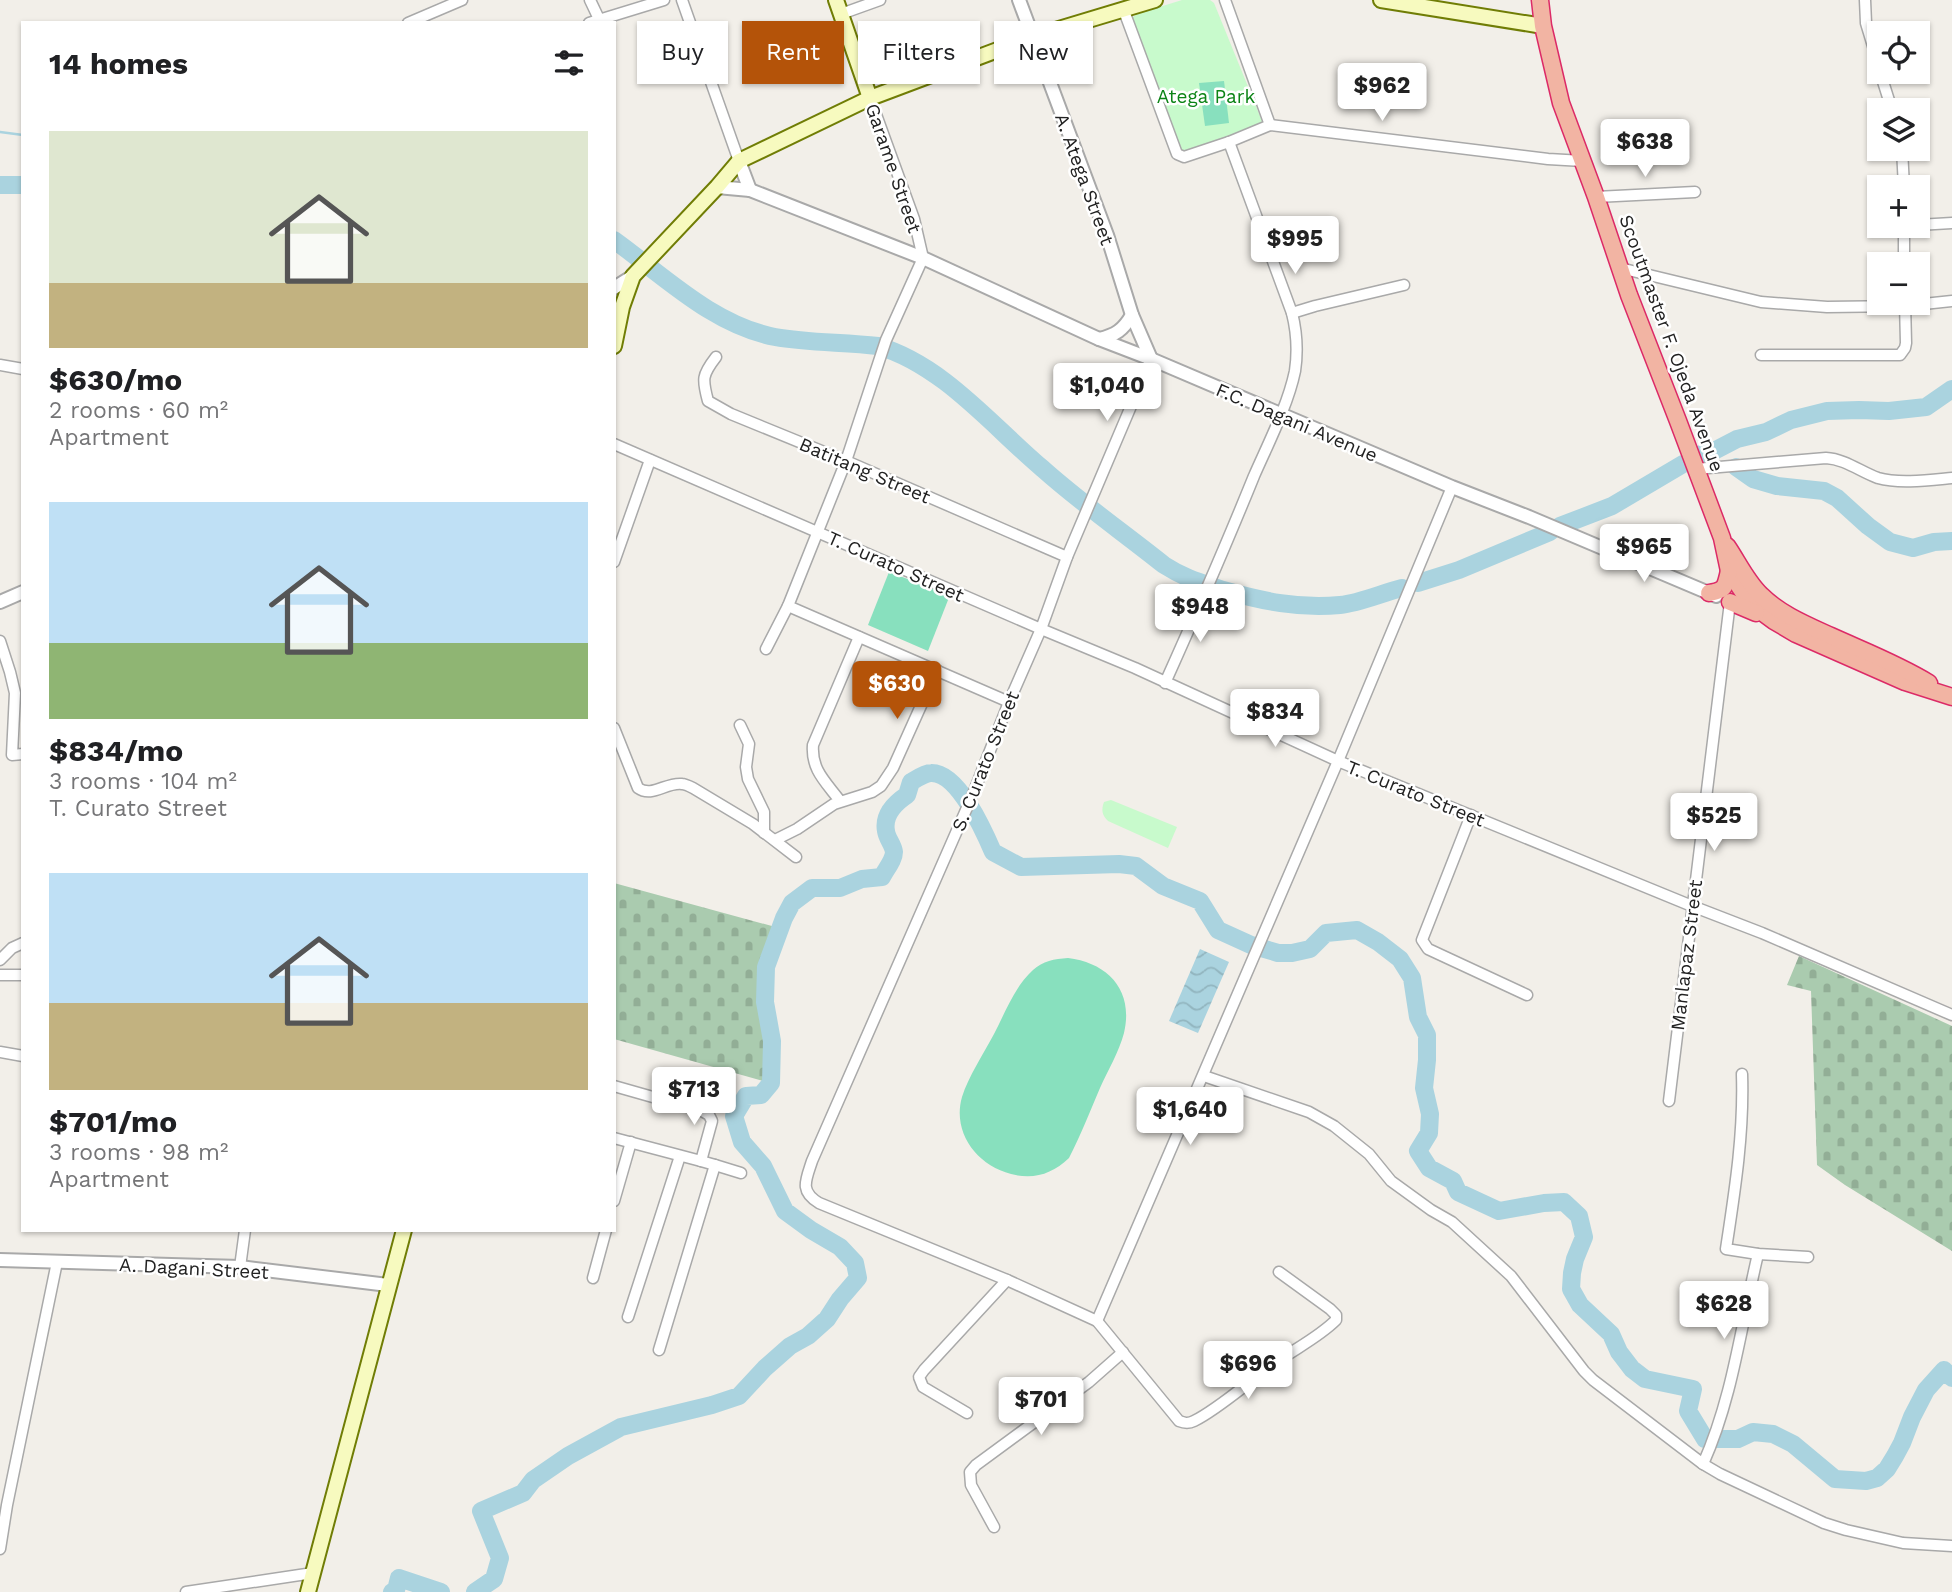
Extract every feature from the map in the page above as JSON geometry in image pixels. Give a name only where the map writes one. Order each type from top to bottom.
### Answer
[{"type":"highway","name":"Scoutmaster F. Ojeda Avenue","points":[[1540,0],[1543,26],[1562,103],[1620,268],[1722,538],[1729,571],[1738,588],[1751,604],[1796,634],[1905,682],[1952,697],[1910,671],[1780,610],[1749,582],[1722,538]]},
{"type":"highway","points":[[1709,593],[1721,591],[1729,571]]},
{"type":"highway","points":[[1730,602],[1774,621]]},
{"type":"main road","points":[[1089,21],[1155,0]]},
{"type":"main road","points":[[1381,0],[1543,26]]},
{"type":"main road","name":"Garame Street","points":[[839,7],[870,98]]},
{"type":"main road","points":[[617,312],[640,269],[739,161],[870,98],[994,51]]},
{"type":"main road","points":[[308,1592],[403,1232]]},
{"type":"street","points":[[413,21],[462,0]]},
{"type":"street","points":[[590,0],[599,19]]},
{"type":"street","points":[[594,21],[664,0]]},
{"type":"street","points":[[682,0],[750,190]]},
{"type":"street","points":[[839,7],[880,0]]},
{"type":"street","name":"A. Atega Street","points":[[1019,0],[1026,21]]},
{"type":"street","points":[[1225,0],[1270,125]]},
{"type":"street","points":[[1865,0],[1867,26]]},
{"type":"street","points":[[1124,11],[1180,157],[1270,125],[1583,161]]},
{"type":"street","name":"A. Atega Street","points":[[1050,84],[1107,235],[1132,315],[1151,359]]},
{"type":"street","name":"Garame Street","points":[[870,98],[914,219],[923,258]]},
{"type":"street","points":[[1166,683],[1280,415],[1297,355],[1297,332],[1292,313],[1228,142]]},
{"type":"street","name":"F.C. Dagani Avenue","points":[[718,187],[750,190],[923,258],[1098,339],[1730,602]]},
{"type":"street","points":[[1597,197],[1695,192]]},
{"type":"street","points":[[1930,224],[1952,223]]},
{"type":"street","points":[[766,649],[788,606],[846,461],[886,340],[923,258]]},
{"type":"street","points":[[1620,268],[1761,302],[1827,307],[1867,305]]},
{"type":"street","points":[[616,287],[640,269]]},
{"type":"street","points":[[1292,313],[1404,285]]},
{"type":"street","points":[[1930,302],[1952,301]]},
{"type":"street","points":[[1098,339],[1121,331],[1132,315]]},
{"type":"street","points":[[1761,355],[1900,355],[1906,343],[1905,315]]},
{"type":"street","name":"Batitang Street","points":[[716,357],[705,371],[704,386],[708,401],[731,414],[1067,557]]},
{"type":"street","name":"S. Curato Street","points":[[1007,1280],[819,1203],[806,1192],[806,1180],[973,794],[1041,629],[1067,557],[1151,359]]},
{"type":"street","points":[[0,365],[21,369]]},
{"type":"street","name":"T. Curato Street","points":[[616,445],[1166,683],[1338,761],[1785,942],[1952,1015]]},
{"type":"street","points":[[1696,469],[1835,458],[1882,479],[1952,478]]},
{"type":"street","points":[[616,556],[650,460]]},
{"type":"street","points":[[1097,1321],[1204,1076],[1452,487]]},
{"type":"street","points":[[0,603],[21,593]]},
{"type":"street","name":"Manlapaz Street","points":[[1669,1101],[1730,602]]},
{"type":"street","points":[[788,606],[1009,702]]},
{"type":"street","points":[[840,801],[815,768],[813,745],[859,637]]},
{"type":"street","points":[[0,642],[15,693],[12,755],[21,754]]},
{"type":"street","points":[[775,840],[840,801],[872,792],[881,786],[893,768],[937,670]]},
{"type":"street","points":[[740,725],[749,744],[746,767],[748,779],[764,812],[764,833]]},
{"type":"street","points":[[616,733],[641,791],[650,792],[676,784],[688,785],[753,824],[796,856]]},
{"type":"street","points":[[1471,815],[1422,940],[1428,949],[1527,995]]},
{"type":"street","points":[[0,960],[12,948],[21,944]]},
{"type":"street","points":[[0,975],[21,975]]},
{"type":"street","points":[[0,1052],[21,1056]]},
{"type":"street","points":[[1742,1074],[1744,1110],[1726,1249],[1808,1257]]},
{"type":"street","points":[[1204,1076],[1309,1112],[1334,1126],[1369,1154],[1391,1181],[1452,1223],[1511,1276],[1593,1380],[1703,1464],[1771,1499],[1835,1527],[1903,1543],[1952,1546]]},
{"type":"street","points":[[616,1087],[687,1106],[709,1115],[712,1121],[701,1161]]},
{"type":"street","points":[[616,1138],[741,1173]]},
{"type":"street","points":[[616,1194],[631,1142]]},
{"type":"street","points":[[628,1317],[680,1156]]},
{"type":"street","points":[[659,1350],[715,1165]]},
{"type":"street","points":[[240,1267],[244,1232]]},
{"type":"street","points":[[593,1278],[605,1232]]},
{"type":"street","points":[[1703,1464],[1715,1436],[1738,1351],[1758,1254]]},
{"type":"street","name":"A. Dagani Street","points":[[0,1260],[240,1267],[388,1285]]},
{"type":"street","points":[[0,1549],[57,1262]]},
{"type":"street","points":[[967,1413],[923,1387],[919,1377],[1007,1280],[1097,1321],[1179,1421],[1192,1423],[1336,1320],[1336,1315],[1330,1309],[1279,1272]]},
{"type":"street","points":[[993,1527],[971,1485],[969,1477],[976,1465],[1089,1382],[1123,1352]]},
{"type":"street","points":[[186,1592],[313,1573]]},
{"type":"green space","name":"Atega Park","points":[[1182,0],[1210,0],[1214,3],[1262,121],[1257,128],[1183,152],[1179,151],[1133,22],[1133,17],[1137,14]]},
{"type":"green space","points":[[1224,81],[1229,123],[1205,126],[1199,83]]},
{"type":"green space","points":[[889,572],[950,595],[928,651],[868,625]]},
{"type":"green space","points":[[1111,800],[1177,827],[1168,848],[1108,821],[1103,814],[1103,808],[1104,802]]},
{"type":"green space","points":[[616,884],[779,928],[760,967],[760,1004],[771,1043],[767,1082],[616,1040]]},
{"type":"green space","points":[[1799,956],[1952,1026],[1952,1251],[1817,1165],[1811,991],[1787,985]]},
{"type":"green space","points":[[1068,958],[1095,966],[1115,981],[1125,1004],[1124,1033],[1069,1158],[1056,1168],[1035,1176],[1011,1174],[987,1163],[970,1145],[961,1123],[962,1097],[972,1073],[1021,984],[1041,964]]},
{"type":"water","points":[[1200,949],[1229,962],[1198,1033],[1169,1021]]},
{"type":"waterway","points":[[0,132],[21,135]]},
{"type":"waterway","points":[[0,185],[21,185]]},
{"type":"waterway","points":[[616,242],[690,298],[752,331],[788,339],[878,346],[924,367],[966,398],[1072,494],[1164,565],[1186,577],[1252,598],[1310,606],[1348,604],[1402,588]]},
{"type":"waterway","points":[[1701,454],[1712,452],[1737,439],[1766,432],[1791,420],[1827,411],[1889,411],[1926,407],[1952,389]]},
{"type":"waterway","points":[[1560,526],[1612,506],[1683,464]]},
{"type":"waterway","points":[[1736,467],[1753,479],[1777,486],[1824,491],[1837,498],[1890,542],[1913,548],[1934,542],[1952,541]]},
{"type":"waterway","points":[[1418,583],[1459,570],[1550,532]]},
{"type":"waterway","points":[[475,1592],[494,1579],[500,1558],[481,1511],[523,1493],[533,1480],[568,1456],[621,1427],[739,1396],[790,1346],[808,1336],[827,1319],[858,1278],[855,1263],[840,1247],[785,1211],[763,1166],[742,1142],[734,1116],[746,1096],[761,1095],[771,1083],[772,1041],[765,1002],[766,967],[792,903],[812,888],[840,888],[862,879],[882,877],[894,852],[886,831],[888,815],[907,795],[911,782],[929,773],[941,775],[960,792],[969,804],[993,852],[1021,867],[1119,864],[1136,866],[1163,886],[1200,901],[1218,930],[1251,945],[1278,953],[1292,953],[1310,949],[1326,933],[1357,930],[1400,959],[1412,978],[1418,1017],[1427,1035],[1424,1088],[1430,1114],[1429,1133],[1418,1151],[1429,1168],[1453,1181],[1458,1192],[1499,1211],[1564,1202],[1579,1216],[1584,1237],[1575,1259],[1571,1289],[1580,1305],[1611,1334],[1619,1352],[1632,1369],[1645,1379],[1693,1389],[1688,1411],[1705,1439],[1738,1439],[1753,1432],[1773,1434],[1793,1444],[1835,1479],[1866,1481],[1877,1478],[1887,1469],[1926,1390],[1944,1370],[1952,1378]]},
{"type":"waterway","points":[[392,1592],[396,1590],[399,1578],[441,1592]]}]
